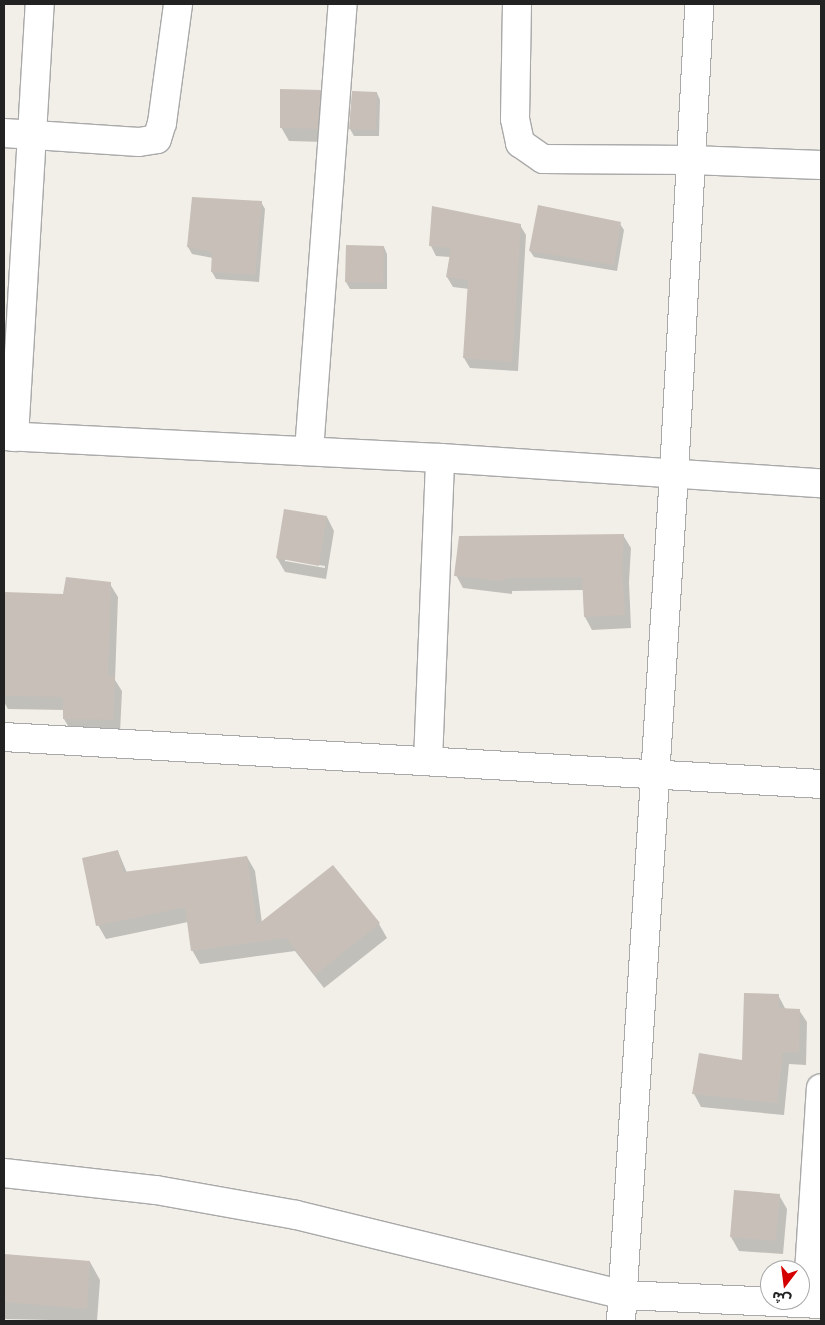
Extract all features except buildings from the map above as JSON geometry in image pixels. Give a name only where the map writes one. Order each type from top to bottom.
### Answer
[{"type":"street","points":[[40,4],[9,437],[440,458],[821,483]]},
{"type":"street","points":[[4,133],[138,142],[157,139],[162,123],[178,4]]},
{"type":"street","points":[[309,452],[343,4]]},
{"type":"street","points":[[516,4],[515,119],[520,143],[543,159],[691,160],[821,166]]},
{"type":"street","points":[[622,1308],[674,473],[699,4]]},
{"type":"street","points":[[428,761],[440,458]]},
{"type":"street","points":[[4,737],[821,784]]},
{"type":"street","points":[[4,1173],[156,1190],[296,1216],[622,1308],[814,1304],[821,1088]]}]
